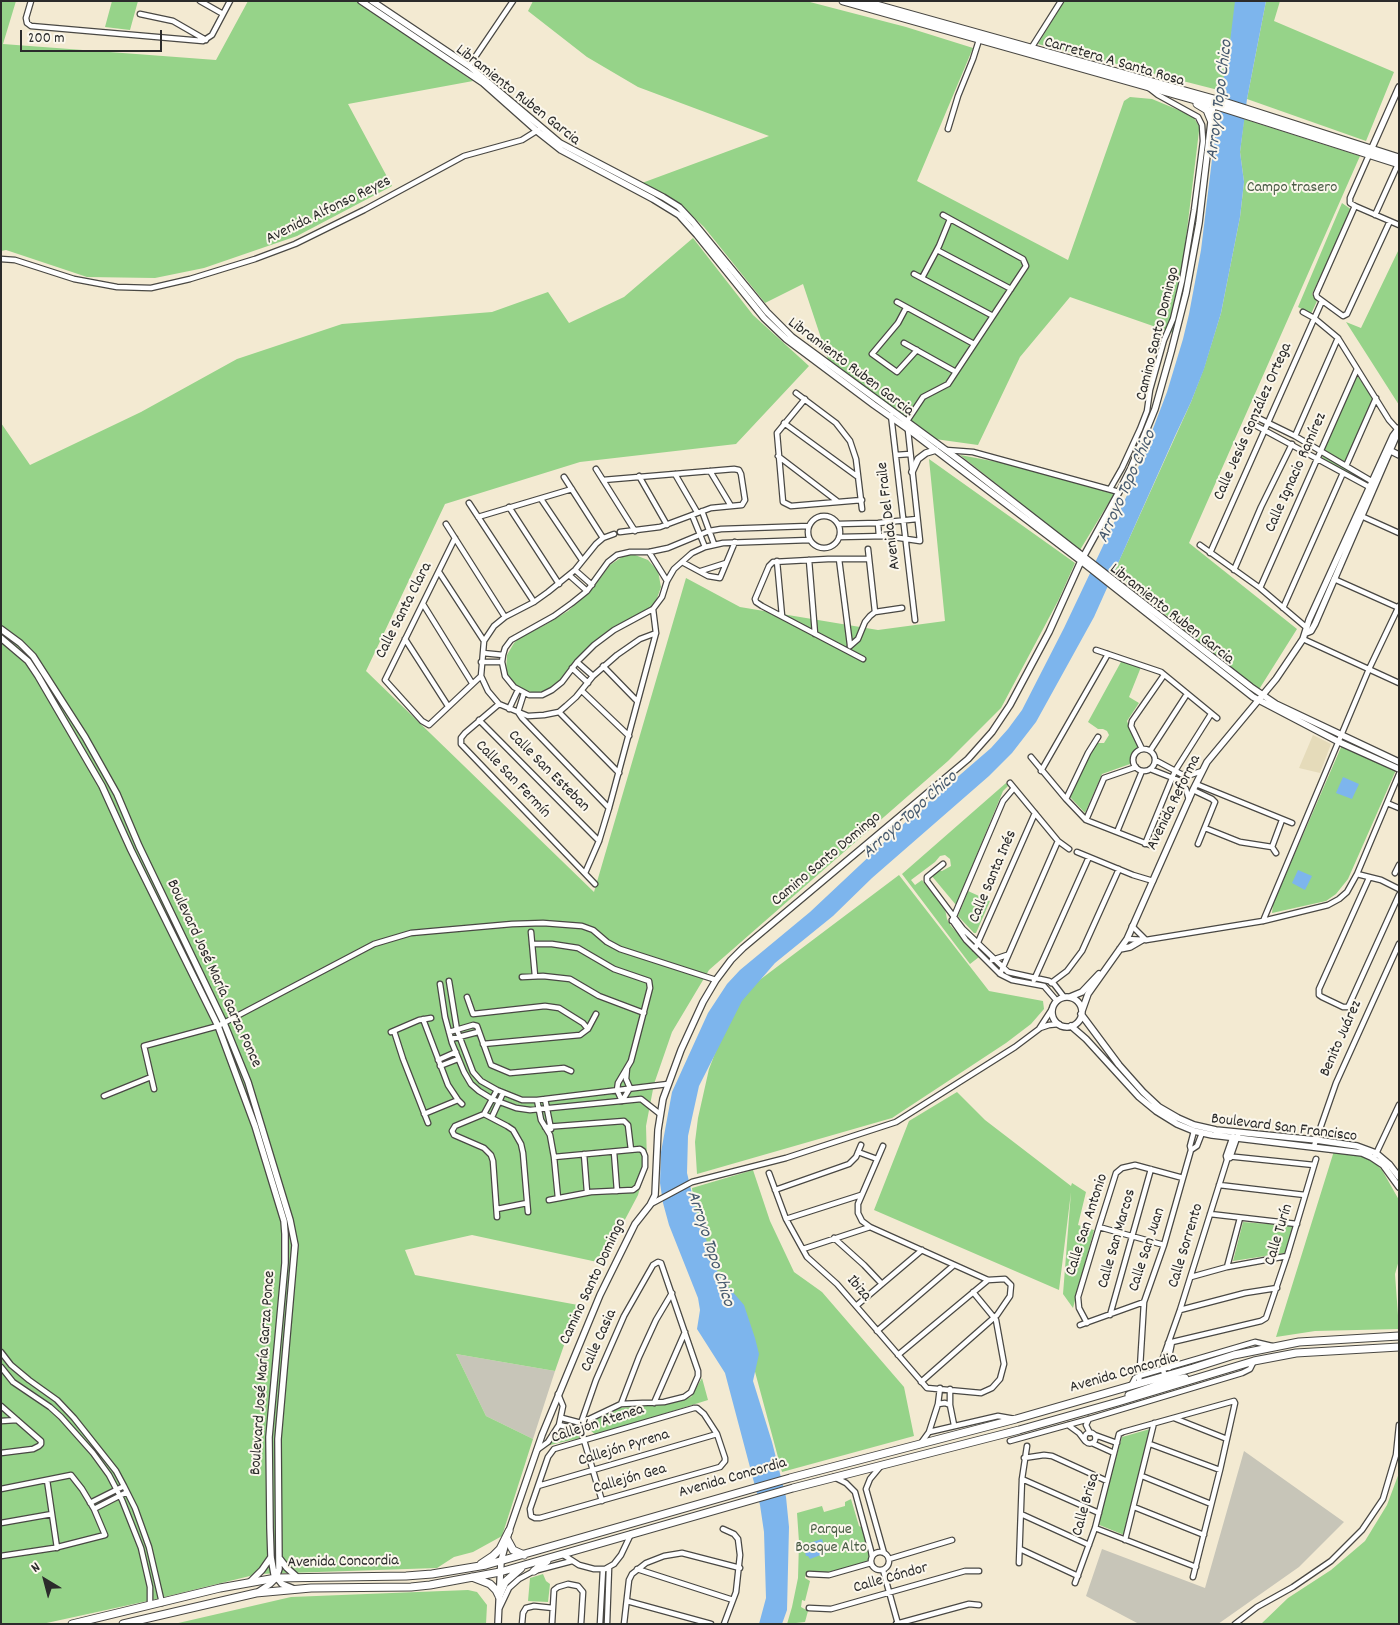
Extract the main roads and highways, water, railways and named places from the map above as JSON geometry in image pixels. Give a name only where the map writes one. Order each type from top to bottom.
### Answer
[{"type":"main road","name":"Carretera A Santa Rosa","points":[[862,1],[1251,113],[1398,162]]},
{"type":"main road","name":"Carretera A Santa Rosa","points":[[847,2],[979,40],[1030,50],[1148,87],[1218,104]]},
{"type":"main road","points":[[1177,95],[1182,99],[1203,107],[1211,120]]},
{"type":"main road","name":"Avenida Concordia","points":[[1168,1375],[1234,1355],[1272,1346],[1325,1339],[1399,1336]]},
{"type":"main road","name":"Avenida Concordia","points":[[72,1624],[220,1588],[276,1578],[406,1576],[471,1568],[525,1565],[793,1488],[1019,1430],[1118,1402],[1141,1389],[1203,1376],[1254,1361],[1296,1352],[1348,1349],[1360,1345],[1399,1346]]},
{"type":"main road","points":[[1141,1389],[1168,1375],[1203,1376]]},
{"type":"main road","name":"Avenida Concordia","points":[[123,1624],[256,1593],[294,1589],[411,1586],[472,1577],[500,1567],[524,1555],[753,1488],[1130,1387],[1141,1389]]},
{"type":"main road","points":[[471,1568],[493,1556],[502,1546],[509,1531]]},
{"type":"main road","points":[[507,1539],[512,1550],[524,1555]]},
{"type":"main road","points":[[461,1579],[468,1575],[533,1556],[540,1550]]},
{"type":"main road","points":[[534,1571],[552,1558]]},
{"type":"main road","points":[[472,1577],[490,1584],[499,1596],[508,1579],[525,1565]]},
{"type":"water","name":"Arroyo Topo Chico","points":[[1235,1],[1266,1],[1247,99],[1240,152],[1244,182],[1240,217],[1221,313],[1204,369],[1191,402],[1094,617],[1036,722],[1012,753],[989,776],[872,878],[833,916],[775,963],[742,1001],[699,1086],[688,1136],[687,1173],[697,1214],[719,1276],[744,1305],[755,1338],[759,1354],[753,1381],[772,1442],[786,1497],[789,1527],[787,1610],[782,1624],[759,1624],[766,1598],[764,1532],[760,1505],[725,1373],[697,1329],[700,1310],[698,1298],[669,1225],[663,1203],[660,1183],[661,1152],[672,1092],[708,1013],[727,984],[740,970],[810,912],[909,819],[991,748],[1022,710],[1064,628],[1130,489],[1167,392],[1183,339],[1201,250],[1218,110]]},
{"type":"water","points":[[1343,777],[1359,784],[1352,799],[1336,793]]},
{"type":"water","points":[[1298,870],[1312,876],[1305,890],[1292,883]]},
{"type":"water","points":[[822,1539],[826,1553],[810,1559],[806,1556],[803,1545]]},
{"type":"park label","name":"Campo trasero","points":[[1292,189]]},
{"type":"park label","name":"Parque Bosque Alto","points":[[831,1540]]}]
